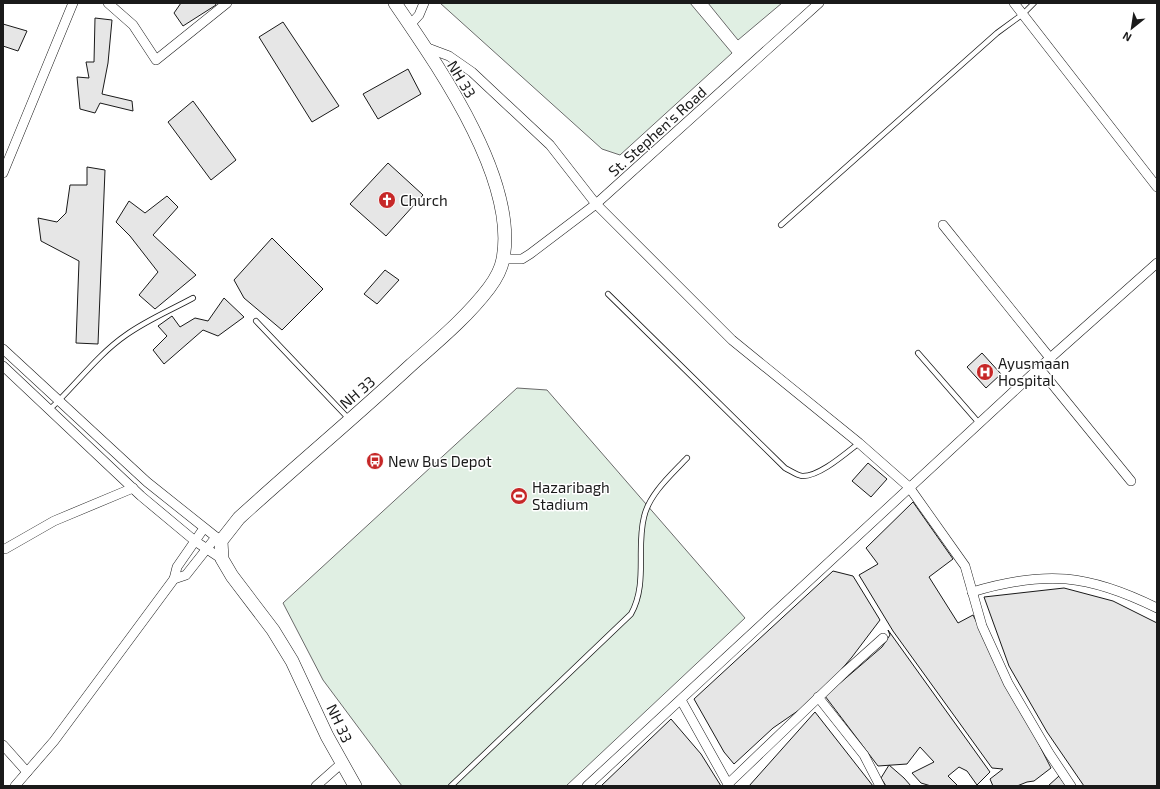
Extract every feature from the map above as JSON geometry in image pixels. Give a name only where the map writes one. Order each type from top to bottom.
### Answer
[{"type":"main road","name":"NH 33","points":[[355,786],[342,763],[292,661],[273,630],[232,576],[222,559],[218,539],[239,518],[350,420],[474,306],[496,277],[503,260],[503,214],[495,181],[464,112],[395,3]]},
{"type":"street","points":[[3,173],[73,3]]},
{"type":"street","points":[[108,3],[133,24],[156,60],[227,3]]},
{"type":"street","points":[[410,25],[419,15],[424,3]]},
{"type":"street","name":"St. Stephen's Road","points":[[503,260],[522,259],[596,204],[819,3]]},
{"type":"street","points":[[1014,3],[1157,187]]},
{"type":"street","points":[[424,47],[449,56],[472,72],[550,144],[596,204],[732,340],[859,443],[909,488],[965,566],[982,626],[1008,683],[1049,753],[1071,786]]},
{"type":"street","points":[[943,225],[1050,358]]},
{"type":"street","points":[[587,786],[979,423],[1157,263]]},
{"type":"street","points":[[3,349],[147,482],[218,539],[186,575],[174,579]]},
{"type":"street","points":[[3,366],[133,488],[195,541],[222,559]]},
{"type":"street","points":[[1039,368],[1131,481]]},
{"type":"street","points":[[5,549],[54,521],[133,488]]},
{"type":"street","points":[[15,786],[54,741],[174,579],[177,567],[204,528]]},
{"type":"street","points":[[972,592],[1003,583],[1038,577],[1062,577],[1086,582],[1131,595],[1157,608]]},
{"type":"street","points":[[681,700],[728,785],[883,638]]},
{"type":"street","points":[[818,698],[864,755],[880,786]]},
{"type":"street","points":[[3,745],[27,772]]},
{"type":"street","points":[[316,786],[342,763]]},
{"type":"lane","points":[[781,225],[997,33],[1023,14],[1034,3]]},
{"type":"lane","points":[[608,294],[785,468],[801,476],[813,474],[859,443]]},
{"type":"lane","points":[[49,410],[109,348],[125,335],[141,324],[193,298]]},
{"type":"lane","points":[[256,321],[350,420]]},
{"type":"lane","points":[[918,353],[979,423]]},
{"type":"lane","points":[[451,786],[632,614],[640,590],[643,524],[645,512],[654,496],[687,458]]},
{"type":"green space","points":[[440,3],[690,3],[732,53],[620,155],[602,149]]},
{"type":"green space","points":[[708,3],[782,3],[738,40]]},
{"type":"green space","name":"Hazaribagh Stadium","points":[[517,388],[547,390],[745,618],[566,786],[402,786],[323,680],[283,603]]},
{"type":"building","points":[[181,3],[215,3],[216,5],[183,26],[174,13]]},
{"type":"building","points":[[95,18],[112,20],[108,63],[102,94],[132,101],[133,111],[100,103],[95,113],[80,109],[77,77],[89,78],[86,62],[94,62]]},
{"type":"building","points":[[283,22],[339,106],[312,122],[259,37]]},
{"type":"building","points":[[3,24],[27,31],[18,51],[3,46]]},
{"type":"building","points":[[408,69],[421,94],[378,119],[363,94]]},
{"type":"building","points":[[193,101],[236,160],[211,180],[168,122]]},
{"type":"building","name":"Church","points":[[388,163],[423,195],[386,236],[350,204]]},
{"type":"building","points":[[87,167],[105,170],[98,344],[76,343],[79,261],[41,241],[38,218],[57,222],[66,213],[70,185],[87,185]]},
{"type":"building","points":[[167,196],[178,207],[153,235],[196,275],[155,309],[139,295],[158,272],[130,236],[116,222],[129,201],[145,213]]},
{"type":"building","points":[[272,238],[323,289],[282,330],[244,298],[234,280]]},
{"type":"building","points":[[385,270],[399,280],[377,304],[364,294]]},
{"type":"building","points":[[224,298],[244,317],[218,336],[203,330],[164,364],[153,350],[167,336],[158,326],[172,316],[180,327],[195,318],[208,321]]},
{"type":"building","points":[[982,353],[1001,374],[986,388],[967,367]]},
{"type":"building","points":[[868,463],[887,479],[871,497],[852,481]]},
{"type":"building","points":[[913,502],[953,559],[929,577],[958,623],[973,615],[1051,768],[1034,781],[1017,786],[993,786],[990,779],[1003,769],[992,768],[893,631],[859,575],[878,564],[866,548]]},
{"type":"building","points":[[833,571],[853,576],[880,620],[852,657],[818,697],[773,728],[734,764],[724,752],[694,699]]},
{"type":"building","points":[[1064,588],[1113,601],[1157,623],[1157,786],[1084,786],[1047,732],[1009,666],[984,597]]},
{"type":"building","points":[[888,630],[990,772],[977,785],[967,771],[959,767],[948,776],[958,786],[931,786],[921,783],[912,773],[934,762],[920,747],[907,764],[878,766],[825,696],[882,647],[890,635]]},
{"type":"building","points":[[815,712],[873,786],[749,786]]},
{"type":"building","points":[[671,719],[701,754],[721,786],[601,786]]},
{"type":"building","points":[[889,765],[911,786],[886,786],[881,778]]},
{"type":"building","points":[[1059,776],[1066,786],[1048,786]]},
{"type":"place","name":"Church","points":[[387,200]]},
{"type":"place","name":"Ayusmaan Hospital","points":[[985,372]]},
{"type":"place","name":"New Bus Depot","points":[[375,461]]},
{"type":"place","name":"Hazaribagh Stadium","points":[[519,496]]}]
